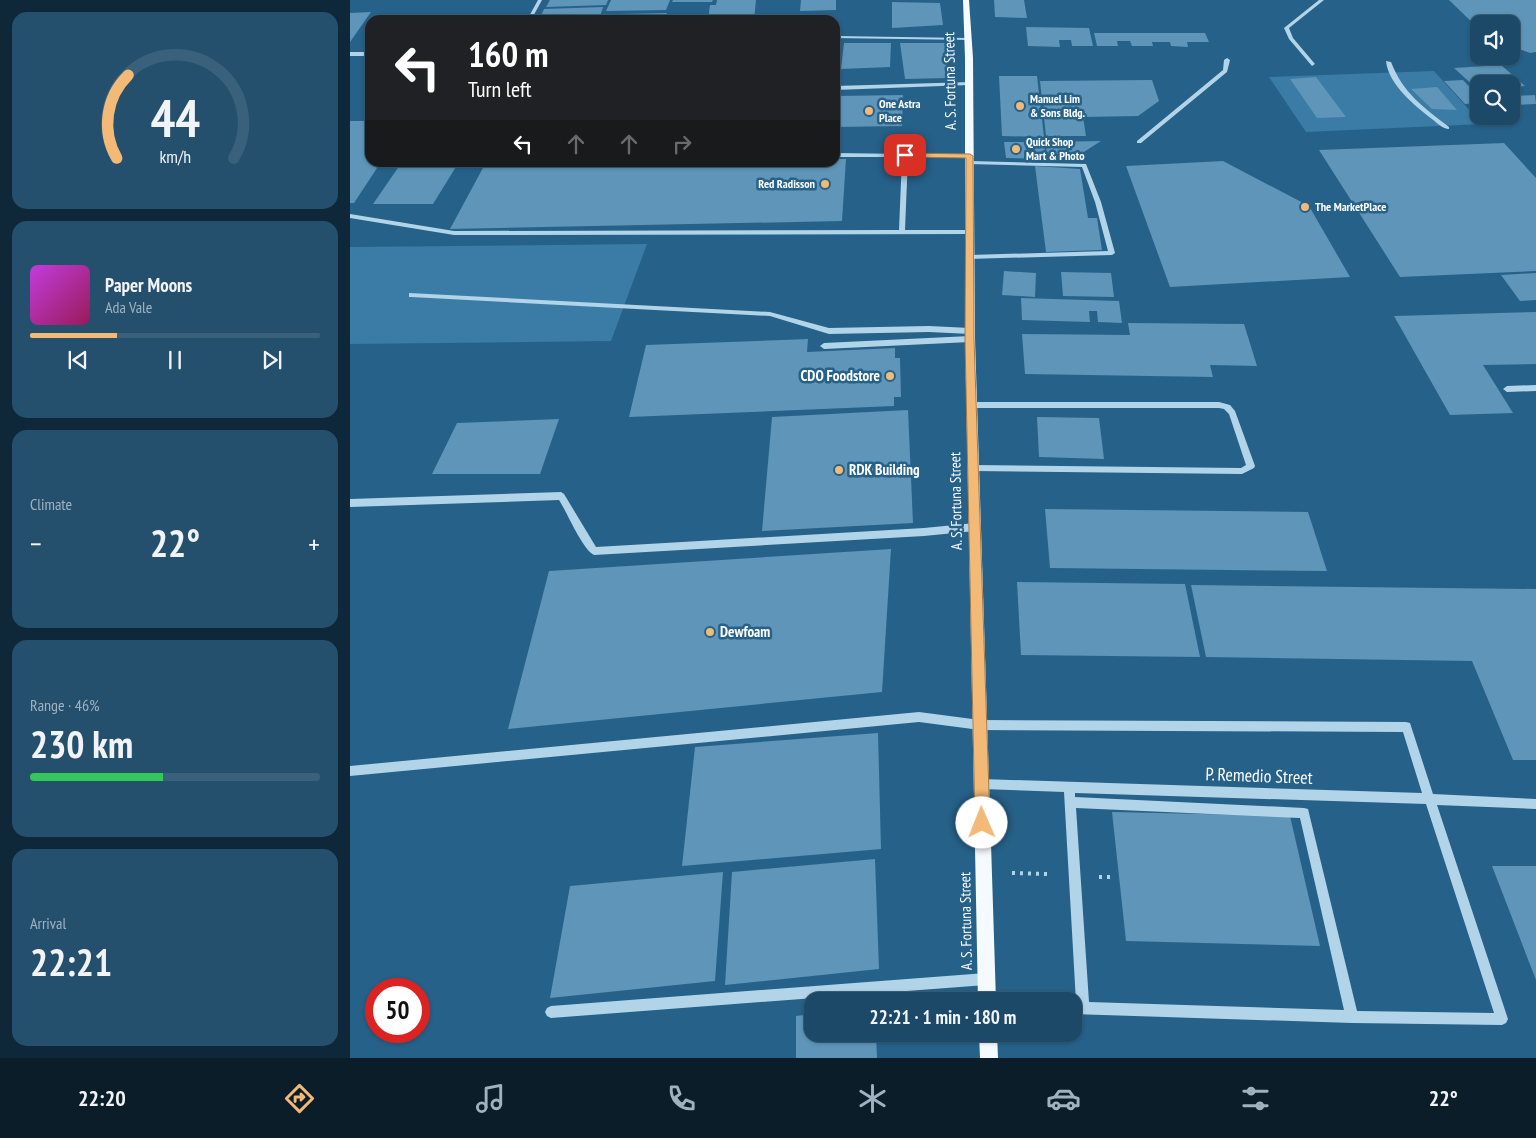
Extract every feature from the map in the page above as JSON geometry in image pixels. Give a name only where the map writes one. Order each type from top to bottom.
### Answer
[{"type":"main road","name":"A. S. Fortuna Street","points":[[966,0],[970,160],[970,335],[987,992]]},
{"type":"main road","points":[[988,1042],[989,1058]]},
{"type":"street","points":[[532,15],[540,0]]},
{"type":"street","points":[[1312,64],[1291,38],[1286,28],[1322,0]]},
{"type":"street","points":[[840,37],[968,39]]},
{"type":"street","points":[[350,55],[365,54]]},
{"type":"street","points":[[1139,142],[1225,71],[1227,60]]},
{"type":"street","points":[[1388,62],[1393,78],[1412,102],[1447,128]]},
{"type":"street","points":[[970,160],[1084,166],[1098,202],[1112,254],[970,257]]},
{"type":"street","points":[[350,216],[454,233],[969,232]]},
{"type":"street","points":[[411,295],[770,314],[829,331],[929,329],[970,335]]},
{"type":"street","points":[[824,346],[970,335]]},
{"type":"street","points":[[1507,389],[1536,388]]},
{"type":"street","points":[[973,405],[1219,405],[1227,407],[1232,412],[1251,466],[1242,471],[974,468]]},
{"type":"street","points":[[350,503],[561,496],[573,514],[584,539],[594,551],[914,533],[975,526]]},
{"type":"street","points":[[350,771],[919,717],[980,725],[1406,727],[1502,1019],[1352,1017],[1082,1008]]},
{"type":"street","name":"P. Remedio Street","points":[[982,784],[1429,798],[1536,804]]},
{"type":"street","points":[[1069,787],[1072,821]]},
{"type":"street","points":[[1070,802],[1304,813],[1352,1017]]},
{"type":"street","points":[[551,1012],[986,979]]},
{"type":"lane","points":[[840,88],[968,83]]},
{"type":"lane","points":[[840,155],[905,155],[970,160]]},
{"type":"lane","points":[[902,232],[905,155]]},
{"type":"lane","points":[[1072,821],[1077,992]]},
{"type":"shaded area","points":[[1434,71],[1470,111],[1470,125],[1306,132],[1269,77]]},
{"type":"shaded area","points":[[647,244],[611,341],[350,344],[350,247]]},
{"type":"building","points":[[550,0],[608,0],[606,5],[546,7]]},
{"type":"building","points":[[611,0],[670,0],[666,10],[606,11]]},
{"type":"building","points":[[673,0],[713,0],[712,2],[672,2]]},
{"type":"building","points":[[717,0],[756,0],[754,15],[709,15],[710,5],[716,5]]},
{"type":"building","points":[[801,0],[836,0],[836,10],[800,11]]},
{"type":"building","points":[[994,0],[1024,0],[1027,18],[995,17]]},
{"type":"building","points":[[1449,0],[1536,0],[1536,52],[1530,53],[1520,49],[1520,15],[1470,15],[1470,20]]},
{"type":"building","points":[[892,2],[940,3],[943,25],[892,28]]},
{"type":"building","points":[[603,7],[601,15],[541,15],[544,9]]},
{"type":"building","points":[[371,12],[369,15],[365,15],[365,21],[350,42],[350,13]]},
{"type":"building","points":[[667,13],[666,15],[620,14]]},
{"type":"building","points":[[1026,27],[1089,28],[1093,46],[1072,46],[1071,40],[1059,40],[1060,47],[1028,46]]},
{"type":"building","points":[[1094,33],[1205,33],[1209,42],[1187,42],[1188,47],[1171,46],[1170,42],[1152,42],[1153,46],[1132,46],[1130,41],[1117,41],[1118,46],[1097,46]]},
{"type":"building","points":[[844,43],[891,43],[890,67],[841,69]]},
{"type":"building","points":[[900,43],[948,43],[948,78],[905,79]]},
{"type":"building","points":[[1501,65],[1512,75],[1470,75],[1470,83],[1454,68]]},
{"type":"building","name":"Manuel Lim & Sons Bldg.","points":[[999,76],[1037,76],[1044,137],[1002,136]]},
{"type":"building","points":[[1316,77],[1346,117],[1317,118],[1290,79]]},
{"type":"building","points":[[1152,80],[1159,101],[1138,116],[1083,117],[1086,136],[1046,136],[1040,81]]},
{"type":"building","points":[[1463,80],[1470,87],[1470,104],[1465,104],[1444,81]]},
{"type":"building","points":[[1437,87],[1457,110],[1432,109],[1411,89]]},
{"type":"building","name":"One Astra Place","points":[[903,95],[902,126],[840,127],[840,96]]},
{"type":"building","points":[[1535,95],[1536,104],[1520,105],[1520,96]]},
{"type":"building","points":[[350,121],[365,121],[365,167],[378,167],[354,203],[350,203]]},
{"type":"building","points":[[1101,141],[1073,159],[1047,159],[1046,142]]},
{"type":"building","points":[[1004,142],[1044,142],[1046,159],[1006,158]]},
{"type":"building","points":[[1504,143],[1536,178],[1536,271],[1400,277],[1319,150]]},
{"type":"building","points":[[840,159],[846,159],[842,221],[450,229],[483,167],[840,167]]},
{"type":"building","points":[[1223,161],[1309,206],[1350,277],[1170,287],[1126,166]]},
{"type":"building","points":[[1035,166],[1080,169],[1088,218],[1097,218],[1102,250],[1046,252]]},
{"type":"building","points":[[399,167],[456,167],[433,204],[373,204]]},
{"type":"building","points":[[1004,271],[1036,273],[1035,297],[1002,295]]},
{"type":"building","points":[[1061,272],[1111,273],[1114,297],[1063,296]]},
{"type":"building","points":[[1536,273],[1536,300],[1520,301],[1501,275]]},
{"type":"building","points":[[1021,298],[1119,301],[1122,323],[1098,322],[1097,311],[1089,311],[1090,322],[1022,320]]},
{"type":"building","points":[[1536,312],[1536,364],[1483,365],[1513,413],[1450,415],[1394,316]]},
{"type":"building","points":[[1128,323],[1244,324],[1257,366],[1210,365],[1213,377],[1025,374],[1022,334],[1130,335]]},
{"type":"building","points":[[808,339],[807,352],[895,348],[895,358],[900,358],[901,397],[894,397],[894,406],[629,417],[646,345]]},
{"type":"building","name":"RDK Building","points":[[908,410],[913,523],[762,531],[772,417]]},
{"type":"building","points":[[1037,417],[1099,418],[1104,459],[1039,457]]},
{"type":"building","points":[[559,419],[540,474],[432,474],[457,423]]},
{"type":"building","points":[[1045,509],[1308,512],[1327,571],[1050,568]]},
{"type":"building","name":"Dewfoam","points":[[891,549],[882,692],[508,729],[549,571]]},
{"type":"building","points":[[1017,582],[1185,584],[1200,657],[1021,655]]},
{"type":"building","points":[[1191,585],[1536,589],[1536,760],[1513,760],[1472,661],[1206,657]]},
{"type":"building","points":[[878,733],[881,849],[682,866],[695,747]]},
{"type":"building","points":[[1112,812],[1290,816],[1320,946],[1126,941]]},
{"type":"building","points":[[875,859],[879,969],[725,985],[732,872]]},
{"type":"building","points":[[1492,866],[1536,866],[1536,980]]},
{"type":"building","points":[[723,872],[715,981],[550,998],[570,886]]},
{"type":"building","points":[[804,1015],[804,1042],[876,1042],[877,1058],[796,1058],[796,1016]]},
{"type":"place","name":"Manuel Lim & Sons Bldg.","points":[[1020,106]]},
{"type":"place","name":"One Astra Place","points":[[869,111]]},
{"type":"place","name":"Quick Shop Mart & Photo","points":[[1016,149]]},
{"type":"place","name":"Red Radisson","points":[[825,184]]},
{"type":"place","name":"The MarketPlace","points":[[1305,207]]},
{"type":"place","name":"CDO Foodstore","points":[[890,376]]},
{"type":"place","name":"RDK Building","points":[[839,470]]},
{"type":"place","name":"Dewfoam","points":[[710,632]]},
{"type":"route","points":[[905,155],[970,156],[970,339],[982,823]]}]
